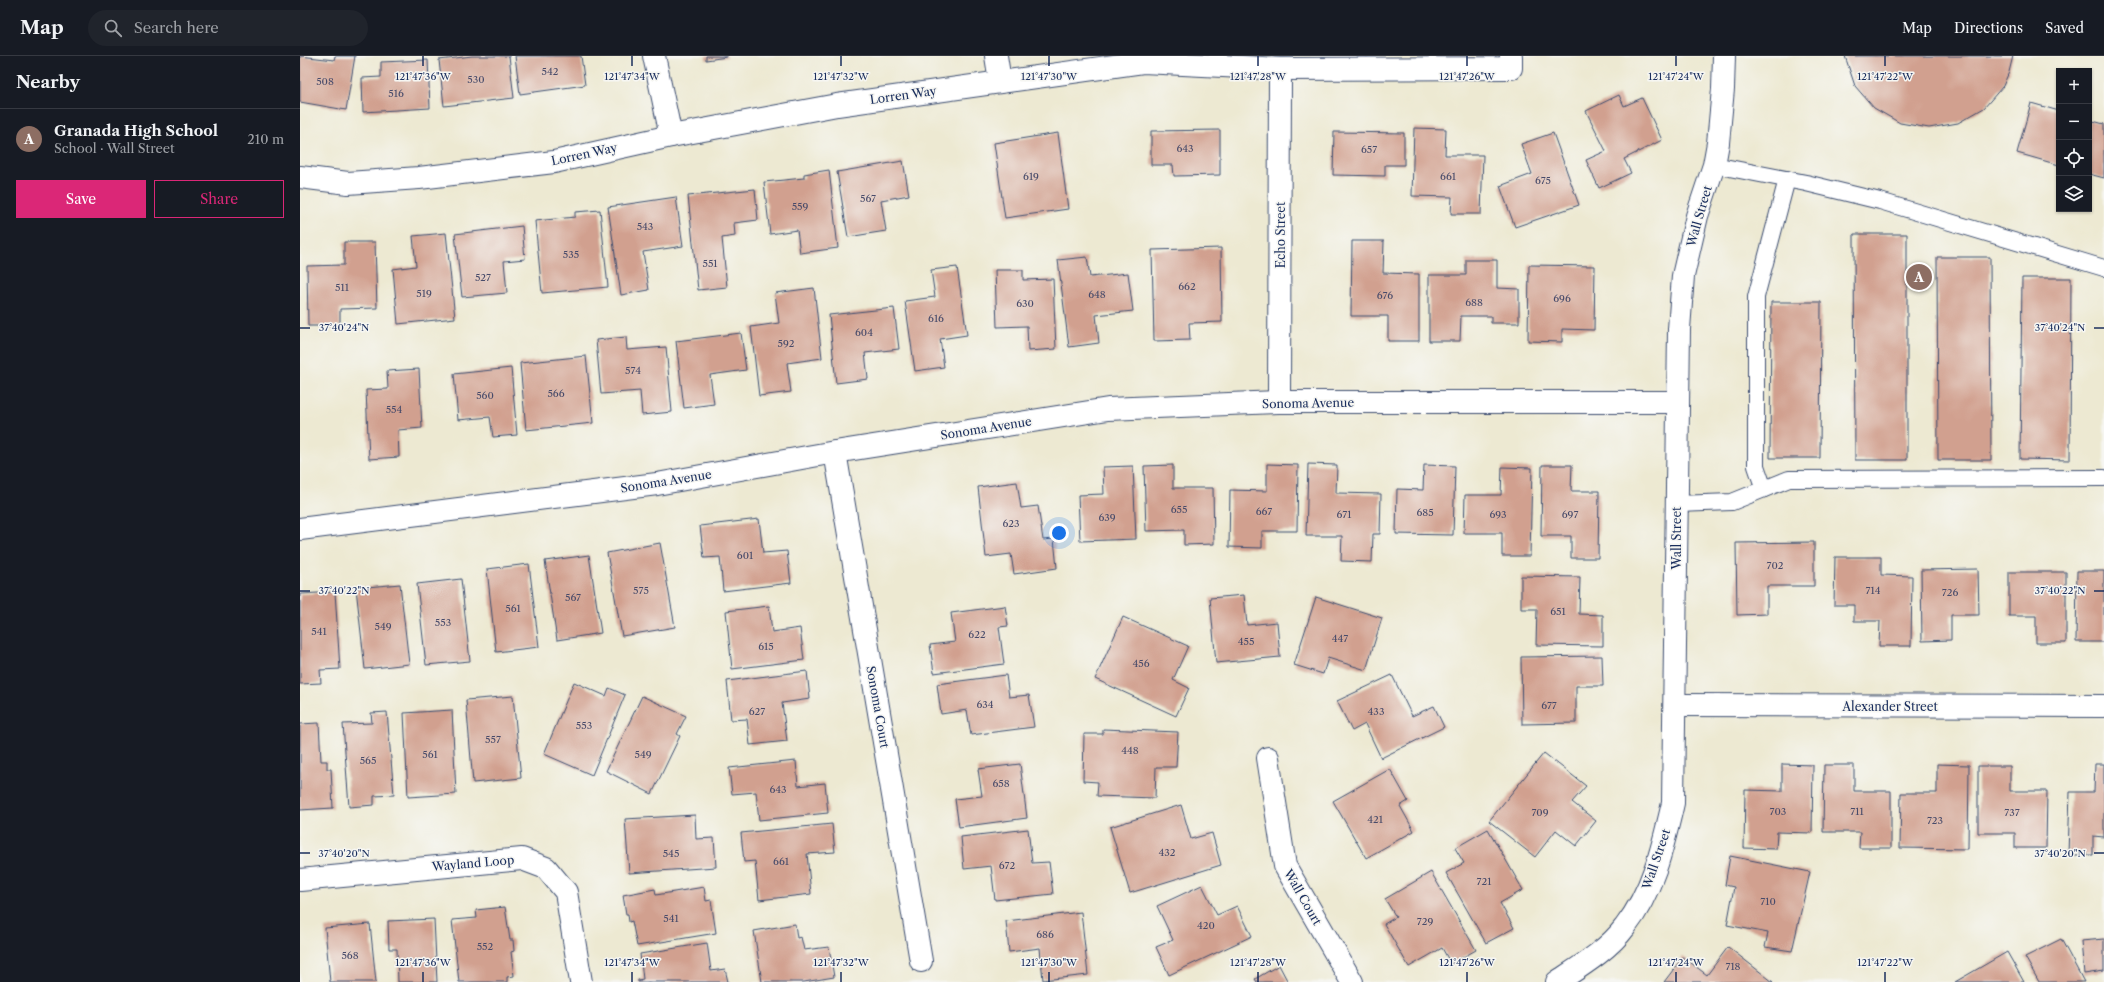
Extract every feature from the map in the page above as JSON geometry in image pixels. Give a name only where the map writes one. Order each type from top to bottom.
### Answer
[{"type":"street","points":[[654,56],[671,136]]},
{"type":"street","points":[[996,56],[1000,81]]},
{"type":"street","name":"Wall Street","points":[[1557,982],[1592,959],[1625,927],[1648,888],[1663,847],[1673,803],[1679,329],[1683,276],[1697,216],[1714,165],[1719,136],[1724,56]]},
{"type":"street","name":"Lorren Way","points":[[300,177],[348,183],[419,178],[554,162],[671,136],[837,105],[1142,62],[1280,68],[1511,62]]},
{"type":"street","name":"Echo Street","points":[[1279,402],[1280,68]]},
{"type":"street","name":"Sonoma Avenue","points":[[300,529],[657,484],[835,452],[1108,408],[1279,402],[1677,402]]},
{"type":"street","name":"Sonoma Court","points":[[835,452],[921,961]]},
{"type":"street","name":"Alexander Street","points":[[1675,705],[2104,706]]},
{"type":"street","name":"Wall Court","points":[[1268,758],[1285,866],[1352,982]]},
{"type":"street","name":"Wayland Loop","points":[[300,880],[522,859],[546,868],[566,892],[581,982]]},
{"type":"lane","points":[[1714,165],[1787,179],[1880,201],[2104,268]]},
{"type":"lane","points":[[1764,489],[1756,466],[1756,297],[1787,179]]},
{"type":"lane","points":[[1677,504],[1732,502],[1789,478],[2104,478]]},
{"type":"building","points":[[300,56],[334,60],[335,56],[355,56],[346,110],[300,102]]},
{"type":"building","points":[[472,56],[509,56],[514,98],[444,106],[439,60]]},
{"type":"building","points":[[515,56],[581,56],[585,85],[520,94]]},
{"type":"building","points":[[706,56],[727,56],[727,57],[706,60]]},
{"type":"building","points":[[1845,56],[2013,56],[2009,72],[2003,86],[1984,108],[1958,123],[1929,128],[1900,123],[1874,108],[1855,86]]},
{"type":"building","points":[[428,60],[430,108],[363,112],[362,78],[381,77],[381,62]]},
{"type":"building","points":[[1619,95],[1624,106],[1642,98],[1662,140],[1624,159],[1631,173],[1599,188],[1586,160],[1606,151],[1586,111]]},
{"type":"building","points":[[2031,103],[2056,110],[2056,164],[2017,153]]},
{"type":"building","points":[[2092,121],[2104,124],[2104,178],[2092,175]]},
{"type":"building","points":[[1414,128],[1446,129],[1445,155],[1483,155],[1481,214],[1451,214],[1452,197],[1412,196]]},
{"type":"building","points":[[1220,130],[1220,175],[1174,176],[1173,165],[1151,165],[1151,131]]},
{"type":"building","points":[[1334,132],[1404,133],[1404,165],[1385,165],[1385,176],[1333,175]]},
{"type":"building","points":[[1058,133],[1068,209],[1005,218],[994,143]]},
{"type":"building","points":[[1553,133],[1579,205],[1515,227],[1500,186],[1532,174],[1521,144]]},
{"type":"building","points":[[903,161],[909,195],[881,200],[886,231],[848,237],[837,172]]},
{"type":"building","points":[[829,170],[838,248],[800,253],[797,230],[770,234],[764,182],[804,178],[804,174]]},
{"type":"building","points":[[755,189],[758,220],[734,223],[735,236],[722,238],[727,287],[698,290],[688,196]]},
{"type":"building","points":[[676,197],[683,246],[643,252],[649,290],[621,295],[608,207]]},
{"type":"building","points":[[600,210],[608,287],[542,293],[535,221],[575,217],[575,212]]},
{"type":"building","points":[[522,226],[525,259],[504,261],[507,293],[462,297],[455,234]]},
{"type":"building","points":[[446,233],[455,318],[398,324],[393,269],[416,266],[413,236]]},
{"type":"building","points":[[1854,234],[1907,234],[1907,460],[1855,460]]},
{"type":"building","points":[[1352,241],[1384,241],[1383,273],[1419,274],[1419,341],[1388,341],[1388,316],[1351,316]]},
{"type":"building","points":[[344,242],[375,242],[377,308],[340,309],[340,326],[308,326],[307,266],[344,265]]},
{"type":"building","points":[[1221,248],[1222,322],[1189,323],[1190,340],[1154,341],[1152,250]]},
{"type":"building","points":[[1087,257],[1090,277],[1128,273],[1133,311],[1096,315],[1099,343],[1069,347],[1058,260]]},
{"type":"building","points":[[1937,257],[1990,257],[1991,460],[1938,460]]},
{"type":"building","points":[[1466,260],[1497,260],[1497,288],[1519,289],[1519,323],[1491,323],[1491,316],[1461,316],[1460,341],[1429,341],[1429,275],[1466,275]]},
{"type":"building","points":[[1529,265],[1595,266],[1594,330],[1562,329],[1562,342],[1528,341]]},
{"type":"building","points":[[957,267],[967,335],[940,339],[944,367],[915,371],[905,301],[935,297],[931,270]]},
{"type":"building","points":[[995,270],[1023,270],[1023,280],[1053,279],[1056,349],[1028,351],[1027,326],[997,327]]},
{"type":"building","points":[[2022,278],[2071,278],[2070,460],[2020,459]]},
{"type":"building","points":[[814,288],[822,358],[787,363],[791,392],[759,396],[751,327],[779,323],[775,293]]},
{"type":"building","points":[[1771,302],[1821,302],[1820,458],[1770,458]]},
{"type":"building","points":[[894,308],[899,349],[865,353],[868,379],[836,383],[829,315]]},
{"type":"building","points":[[741,333],[746,370],[710,375],[714,404],[684,408],[676,341]]},
{"type":"building","points":[[626,337],[627,350],[666,347],[672,412],[642,415],[640,391],[601,394],[596,340]]},
{"type":"building","points":[[586,356],[593,423],[526,430],[520,363]]},
{"type":"building","points":[[511,368],[517,435],[493,437],[490,417],[458,420],[454,374]]},
{"type":"building","points":[[419,369],[422,428],[398,430],[399,457],[369,459],[366,390],[388,389],[387,371]]},
{"type":"building","points":[[1267,464],[1298,465],[1297,531],[1262,531],[1262,548],[1229,547],[1230,490],[1267,491]]},
{"type":"building","points":[[1308,464],[1337,465],[1336,493],[1381,494],[1380,534],[1373,534],[1372,562],[1341,561],[1342,536],[1306,536]]},
{"type":"building","points":[[1173,465],[1173,488],[1213,488],[1214,544],[1184,545],[1184,530],[1146,531],[1144,466]]},
{"type":"building","points":[[1424,465],[1455,466],[1453,535],[1396,534],[1397,489],[1423,490]]},
{"type":"building","points":[[1542,465],[1572,465],[1571,491],[1599,491],[1598,558],[1571,558],[1571,536],[1541,536]]},
{"type":"building","points":[[1133,466],[1136,539],[1080,541],[1078,495],[1104,494],[1103,467]]},
{"type":"building","points":[[1502,467],[1532,468],[1530,556],[1502,556],[1502,533],[1464,533],[1465,495],[1501,495]]},
{"type":"building","points":[[1017,482],[1021,508],[1038,506],[1043,540],[1054,539],[1057,568],[1014,574],[1011,554],[986,557],[978,487]]},
{"type":"building","points":[[759,519],[763,553],[787,551],[791,583],[723,591],[720,557],[704,558],[700,526]]},
{"type":"building","points":[[1814,542],[1814,586],[1767,586],[1767,614],[1737,615],[1736,543]]},
{"type":"building","points":[[660,543],[675,627],[622,636],[607,553]]},
{"type":"building","points":[[589,555],[601,633],[557,640],[545,561]]},
{"type":"building","points":[[1835,557],[1881,557],[1881,575],[1912,576],[1911,646],[1879,646],[1880,621],[1854,621],[1854,605],[1834,605]]},
{"type":"building","points":[[529,564],[539,647],[496,652],[487,569]]},
{"type":"building","points":[[1978,569],[1979,615],[1951,615],[1951,640],[1922,641],[1921,570]]},
{"type":"building","points":[[2077,571],[2104,571],[2104,642],[2076,642]]},
{"type":"building","points":[[2009,572],[2066,572],[2066,643],[2036,643],[2036,616],[2009,616]]},
{"type":"building","points":[[1521,576],[1580,577],[1579,614],[1603,615],[1603,646],[1536,645],[1537,609],[1521,609]]},
{"type":"building","points":[[461,579],[470,661],[426,665],[417,584]]},
{"type":"building","points":[[400,584],[409,664],[365,669],[356,588]]},
{"type":"building","points":[[335,592],[340,669],[320,670],[321,683],[300,684],[300,594]]},
{"type":"building","points":[[1244,595],[1247,625],[1277,622],[1280,657],[1216,663],[1210,598]]},
{"type":"building","points":[[1316,597],[1382,618],[1366,670],[1328,658],[1323,674],[1294,665]]},
{"type":"building","points":[[769,606],[772,632],[800,628],[804,660],[732,669],[726,611]]},
{"type":"building","points":[[1005,606],[1008,626],[999,627],[1004,664],[934,673],[930,645],[955,642],[951,613]]},
{"type":"building","points":[[1123,617],[1188,646],[1173,680],[1189,688],[1176,716],[1095,679]]},
{"type":"building","points":[[1602,656],[1603,686],[1576,686],[1576,723],[1522,724],[1521,657]]},
{"type":"building","points":[[807,671],[810,699],[782,703],[787,741],[750,745],[747,719],[731,720],[727,681]]},
{"type":"building","points":[[1006,675],[1009,697],[1029,695],[1034,727],[971,735],[967,710],[941,714],[937,684]]},
{"type":"building","points":[[1392,675],[1412,716],[1434,706],[1444,727],[1381,758],[1365,724],[1352,731],[1337,701]]},
{"type":"building","points":[[574,682],[606,696],[609,688],[625,695],[592,775],[544,754]]},
{"type":"building","points":[[513,696],[521,778],[473,783],[466,700]]},
{"type":"building","points":[[642,696],[686,716],[677,734],[680,736],[652,794],[606,771]]},
{"type":"building","points":[[452,710],[456,794],[408,797],[404,713]]},
{"type":"building","points":[[387,712],[394,795],[374,796],[374,805],[349,807],[343,724],[372,723],[371,713]]},
{"type":"building","points":[[319,723],[321,761],[327,761],[327,769],[331,769],[333,808],[300,810],[300,724]]},
{"type":"building","points":[[1103,729],[1178,732],[1176,767],[1156,767],[1155,798],[1097,796],[1098,782],[1083,781],[1084,734],[1103,734]]},
{"type":"building","points":[[1544,753],[1586,786],[1572,802],[1596,821],[1576,846],[1556,830],[1535,857],[1489,821]]},
{"type":"building","points":[[796,761],[798,786],[825,783],[828,813],[759,820],[756,792],[732,794],[729,768]]},
{"type":"building","points":[[1020,764],[1027,818],[959,827],[955,799],[982,796],[978,769]]},
{"type":"building","points":[[1782,764],[1813,765],[1812,833],[1777,832],[1776,849],[1744,848],[1745,790],[1782,791]]},
{"type":"building","points":[[1937,764],[1969,765],[1968,849],[1900,848],[1901,793],[1937,793]]},
{"type":"building","points":[[2095,764],[2104,764],[2104,837],[2093,836],[2093,855],[2068,855],[2070,792],[2094,792]]},
{"type":"building","points":[[1824,765],[1854,765],[1854,791],[1891,791],[1891,848],[1859,848],[1860,832],[1823,832]]},
{"type":"building","points":[[1978,766],[2010,766],[2010,791],[2047,791],[2046,848],[2015,848],[2015,833],[1978,833]]},
{"type":"building","points":[[1390,769],[1408,801],[1400,806],[1414,831],[1366,858],[1333,801]]},
{"type":"building","points":[[1181,805],[1191,839],[1212,833],[1221,865],[1130,893],[1110,827]]},
{"type":"building","points":[[695,815],[696,839],[714,838],[716,867],[629,873],[625,819]]},
{"type":"building","points":[[832,824],[835,852],[807,854],[811,894],[759,900],[755,861],[744,862],[741,833]]},
{"type":"building","points":[[1028,829],[1032,863],[1049,862],[1053,894],[995,900],[991,866],[964,869],[961,837]]},
{"type":"building","points":[[1488,829],[1523,890],[1500,903],[1514,928],[1486,943],[1446,873],[1464,863],[1455,848]]},
{"type":"building","points":[[1730,856],[1810,872],[1792,951],[1765,947],[1768,933],[1727,925],[1734,887],[1725,885]]},
{"type":"building","points":[[1431,872],[1476,950],[1451,964],[1442,948],[1409,967],[1384,924],[1396,917],[1385,899]]},
{"type":"building","points":[[1202,885],[1217,915],[1237,906],[1252,936],[1169,975],[1156,947],[1173,940],[1157,906]]},
{"type":"building","points":[[704,887],[706,901],[711,900],[716,933],[637,946],[632,921],[629,922],[628,914],[626,914],[623,895],[655,889],[656,895]]},
{"type":"building","points":[[505,907],[510,940],[513,940],[514,951],[511,952],[514,976],[507,977],[507,982],[459,982],[452,920],[477,918],[476,910]]},
{"type":"building","points":[[1081,912],[1088,975],[1043,980],[1040,948],[1009,952],[1006,921]]},
{"type":"building","points":[[434,919],[437,982],[398,982],[397,949],[389,949],[388,921]]},
{"type":"building","points":[[370,924],[376,982],[330,982],[325,928]]},
{"type":"building","points":[[795,924],[797,938],[801,937],[804,950],[829,947],[834,977],[804,982],[762,982],[754,931]]},
{"type":"building","points":[[2061,939],[2084,982],[2039,982],[2025,957]]},
{"type":"building","points":[[2104,939],[2104,971],[2084,974],[2081,941]]},
{"type":"building","points":[[707,943],[711,971],[725,969],[728,982],[638,982],[638,980],[643,979],[640,954]]},
{"type":"building","points":[[1728,947],[1773,982],[1664,982],[1683,957],[1707,975]]},
{"type":"building","points":[[2007,952],[2024,982],[1955,982]]},
{"type":"building","points":[[1279,965],[1288,982],[1257,982],[1255,979]]},
{"type":"place","name":"Granada High School","points":[[1919,277]]}]
